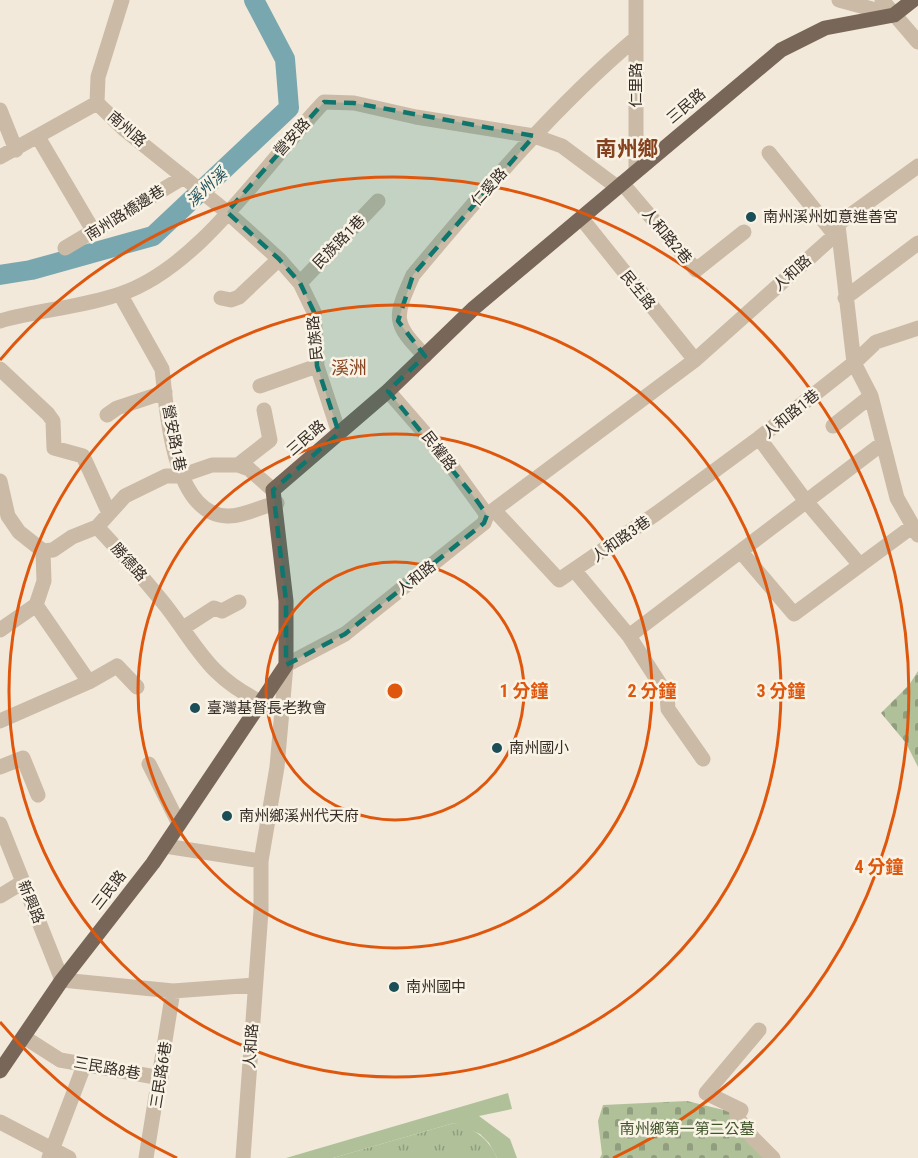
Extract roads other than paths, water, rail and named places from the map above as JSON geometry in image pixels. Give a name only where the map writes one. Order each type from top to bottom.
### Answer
[{"type":"main road","points":[[894,15],[913,0]]},
{"type":"main road","name":"三民路","points":[[275,496],[339,433],[388,391],[474,308],[781,50],[825,28],[894,15]]},
{"type":"main road","points":[[275,496],[286,601],[286,665]]},
{"type":"main road","name":"三民路","points":[[0,1071],[62,980],[165,846],[286,665]]},
{"type":"street","name":"南州路","points":[[122,0],[98,77],[97,103],[125,129],[223,209]]},
{"type":"street","name":"仁里路","points":[[636,0],[636,171]]},
{"type":"street","points":[[839,0],[894,15]]},
{"type":"street","points":[[882,0],[918,42]]},
{"type":"street","name":"仁愛路","points":[[425,356],[405,336],[398,321],[401,303],[413,275],[534,136],[597,71],[636,38]]},
{"type":"street","name":"營安路","points":[[0,321],[120,294],[158,277],[192,249],[223,209],[324,102],[354,103],[416,117],[534,136],[562,146],[619,185]]},
{"type":"street","points":[[0,157],[97,103]]},
{"type":"street","points":[[0,110],[16,150]]},
{"type":"street","points":[[38,137],[94,232]]},
{"type":"street","points":[[741,552],[794,614],[860,565],[915,530],[897,498],[871,396],[854,363],[837,230],[769,153]]},
{"type":"street","name":"人和路","points":[[243,1158],[261,911],[261,861],[277,767],[286,665],[345,634],[484,523],[490,512],[695,360],[837,230],[918,166]]},
{"type":"street","name":"南州路橋邊巷","points":[[65,248],[184,177]]},
{"type":"street","name":"人和路2巷","points":[[619,185],[696,270],[744,232]]},
{"type":"street","name":"民族路1巷","points":[[300,283],[378,201]]},
{"type":"street","name":"民族路","points":[[223,209],[279,259],[300,283],[314,312],[317,366],[339,433]]},
{"type":"street","name":"民生路","points":[[582,219],[695,360]]},
{"type":"street","points":[[845,298],[918,243]]},
{"type":"street","points":[[221,297],[231,300],[239,297],[279,259]]},
{"type":"street","name":"營安路1巷","points":[[120,294],[158,357],[180,476],[200,505],[228,517],[275,496]]},
{"type":"street","name":"人和路1巷","points":[[860,565],[805,500],[759,438],[854,363],[876,342],[918,328]]},
{"type":"street","points":[[260,386],[317,366]]},
{"type":"street","points":[[0,369],[53,421],[54,447],[83,456],[109,513]]},
{"type":"street","name":"民權路","points":[[388,391],[490,512]]},
{"type":"street","name":"營安路1巷","points":[[107,415],[117,408],[165,392]]},
{"type":"street","points":[[834,426],[871,396]]},
{"type":"street","points":[[238,465],[270,440],[264,410]]},
{"type":"street","name":"人和路3巷","points":[[490,512],[559,580],[575,571],[759,438]]},
{"type":"street","points":[[629,636],[741,552],[805,500],[883,443]]},
{"type":"street","points":[[0,481],[4,519],[43,551],[53,550],[72,537],[97,526],[125,496],[166,476],[180,476],[212,465],[238,465],[249,469],[275,496]]},
{"type":"street","name":"勝德路","points":[[97,526],[146,581],[183,628],[192,646],[223,680],[261,702]]},
{"type":"street","points":[[0,630],[36,605],[44,581],[43,551]]},
{"type":"street","points":[[575,571],[629,636],[666,695],[669,709],[704,759]]},
{"type":"street","points":[[183,628],[214,608],[222,611],[239,602]]},
{"type":"street","points":[[36,605],[88,682]]},
{"type":"street","points":[[0,721],[88,682],[117,666],[137,687]]},
{"type":"street","points":[[0,766],[23,758],[38,795]]},
{"type":"street","points":[[148,764],[179,824]]},
{"type":"street","name":"新興路","points":[[0,824],[62,980]]},
{"type":"street","points":[[165,846],[261,861]]},
{"type":"street","points":[[0,896],[23,882]]},
{"type":"street","points":[[62,980],[173,991],[255,985]]},
{"type":"street","name":"三民路6巷","points":[[146,1158],[161,1078],[173,991]]},
{"type":"street","points":[[759,1030],[706,1093],[741,1110],[737,1117],[753,1138],[773,1158]]},
{"type":"street","name":"三民路8巷","points":[[24,1037],[60,1060],[161,1078]]},
{"type":"street","points":[[52,1154],[85,1063]]},
{"type":"street","points":[[0,1122],[52,1154],[69,1158]]},
{"type":"waterway","name":"溪州溪","points":[[0,275],[31,270],[153,236],[289,108],[285,59],[254,0]]},
{"type":"place","name":"南州溪州如意進善宮","points":[[751,217]]},
{"type":"place","name":"臺灣基督長老教會","points":[[195,708]]},
{"type":"place","name":"南州國小","points":[[497,748]]},
{"type":"place","name":"南州鄉溪州代天府","points":[[227,816]]},
{"type":"place","name":"南州國中","points":[[394,987]]},
{"type":"district","name":"南州鄉","points":[[627,149]]},
{"type":"district","name":"溪洲","points":[[349,368]]},
{"type":"park label","name":"南州鄉第一第二公墓","points":[[687,1129]]}]
